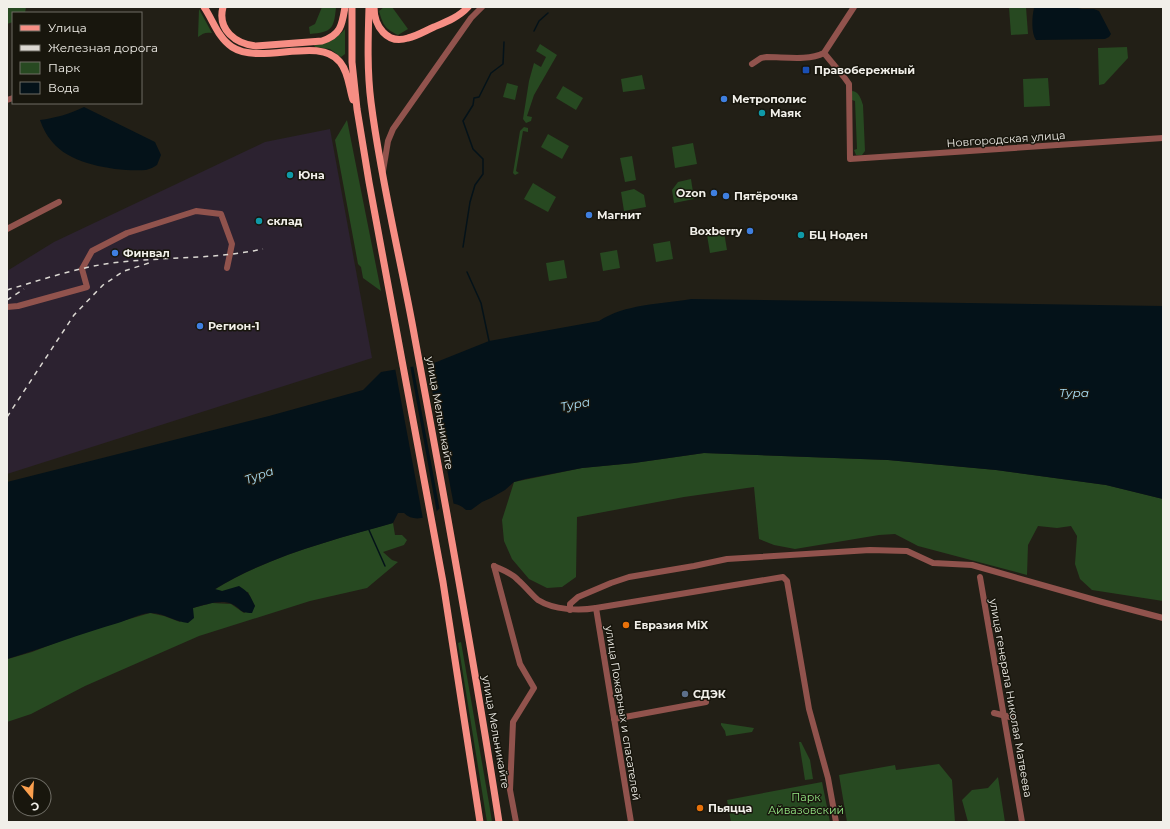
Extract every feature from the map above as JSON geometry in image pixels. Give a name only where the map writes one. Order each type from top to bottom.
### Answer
[{"type":"main road","points":[[204,7],[224,40],[239,50],[249,53],[307,51],[324,52],[333,55],[340,62],[346,73],[350,93],[357,109]]},
{"type":"main road","points":[[223,7],[222,20],[231,36],[239,42],[256,46],[322,41],[329,38],[335,35],[340,27],[345,7]]},
{"type":"main road","points":[[352,7],[352,62],[357,109],[390,298],[443,582],[480,822]]},
{"type":"main road","name":"улица Мельникайте","points":[[369,7],[368,55],[371,102],[383,174],[407,294],[459,578],[500,822]]},
{"type":"main road","points":[[374,7],[377,25],[383,33],[390,38],[398,40],[407,39],[453,19],[468,7]]},
{"type":"street","points":[[383,174],[388,140],[393,129],[471,18],[482,7]]},
{"type":"street","points":[[752,64],[761,58],[768,57],[817,57],[824,53],[854,7]]},
{"type":"street","name":"Новгородская улица","points":[[824,53],[849,84],[850,159],[1163,138]]},
{"type":"street","points":[[7,229],[59,202]]},
{"type":"street","points":[[7,307],[18,306],[88,286],[82,269],[92,251],[127,233],[196,211],[222,214],[232,244],[227,268]]},
{"type":"street","points":[[570,610],[570,604],[578,597],[611,583],[644,574],[734,558],[760,558],[870,550],[907,551],[933,563],[972,565],[1003,575],[1163,618]]},
{"type":"street","points":[[516,822],[510,790],[513,722],[534,688],[520,664],[494,566],[517,578],[534,596],[542,602],[570,610],[596,608],[783,577],[787,581],[809,709],[828,778],[836,822]]},
{"type":"street","name":"улица генерала Николая Матвеева","points":[[980,577],[1022,822]]},
{"type":"street","name":"улица Пожарных и спасателей","points":[[596,608],[631,822]]},
{"type":"street","points":[[614,718],[706,702]]},
{"type":"street","points":[[994,713],[1014,718]]},
{"type":"shaded area","points":[[330,129],[372,358],[7,474],[7,271],[54,242],[265,142]]},
{"type":"green space","points":[[26,7],[25,12],[12,12],[12,22],[7,24],[7,8]]},
{"type":"green space","points":[[322,7],[336,7],[333,25],[323,32],[310,34],[309,27],[315,24]]},
{"type":"green space","points":[[384,7],[392,7],[408,29],[398,35],[390,31],[383,23],[379,11]]},
{"type":"green space","points":[[1009,7],[1026,7],[1028,34],[1011,35]]},
{"type":"green space","points":[[199,9],[212,33],[205,33],[198,37]]},
{"type":"green space","points":[[345,29],[345,54],[341,57],[330,49],[315,47],[314,45],[327,42],[335,38]]},
{"type":"green space","points":[[540,44],[557,55],[534,95],[527,116],[532,117],[531,121],[526,123],[523,119],[529,81],[534,63],[541,67],[546,57],[536,51]]},
{"type":"green space","points":[[1127,47],[1128,58],[1104,84],[1099,85],[1098,48]]},
{"type":"green space","points":[[642,75],[645,89],[623,92],[621,79]]},
{"type":"green space","points":[[1048,78],[1050,106],[1024,107],[1023,79]]},
{"type":"green space","points":[[507,83],[518,86],[515,100],[503,97]]},
{"type":"green space","points":[[563,86],[583,98],[576,110],[556,98]]},
{"type":"green space","points":[[851,91],[858,94],[863,105],[865,151],[862,155],[856,155],[854,150],[857,149],[855,101],[852,100]]},
{"type":"green space","points":[[347,120],[381,291],[363,278],[361,267],[358,264],[335,140]]},
{"type":"green space","points":[[524,127],[528,128],[528,132],[523,131],[516,171],[519,173],[515,175],[513,173],[520,131]]},
{"type":"green space","points":[[548,134],[569,146],[562,159],[541,147]]},
{"type":"green space","points":[[693,143],[697,164],[675,168],[672,147]]},
{"type":"green space","points":[[632,156],[636,180],[625,182],[620,158]]},
{"type":"green space","points":[[691,179],[694,199],[674,203],[672,190],[678,182]]},
{"type":"green space","points":[[533,183],[556,197],[548,212],[524,199]]},
{"type":"green space","points":[[634,189],[644,195],[646,207],[624,211],[621,192]]},
{"type":"green space","points":[[724,232],[727,250],[710,253],[707,235]]},
{"type":"green space","points":[[670,241],[673,259],[656,262],[653,244]]},
{"type":"green space","points":[[617,250],[620,268],[603,271],[600,253]]},
{"type":"green space","points":[[564,260],[567,278],[549,281],[546,263]]},
{"type":"green space","points":[[704,453],[888,460],[996,470],[1106,485],[1163,499],[1163,601],[1092,590],[1080,579],[1075,564],[1077,536],[1071,526],[1057,528],[1038,526],[1028,545],[1027,575],[918,546],[895,534],[879,535],[795,549],[774,545],[759,539],[754,487],[684,497],[577,517],[576,577],[562,587],[547,588],[529,579],[512,559],[504,541],[502,520],[514,482],[582,468],[634,463]]},
{"type":"green space","points":[[393,523],[395,535],[402,535],[407,540],[404,545],[383,552],[392,560],[398,562],[367,588],[310,601],[199,636],[85,686],[31,714],[7,722],[8,659],[32,652],[81,633],[150,613],[180,622],[193,608],[212,603],[231,604],[244,613],[255,606],[248,592],[214,590],[235,578],[279,558]]},
{"type":"green space","points":[[461,642],[492,822],[487,822],[458,643]]},
{"type":"green space","points":[[721,723],[754,728],[752,732],[726,736]]},
{"type":"green space","points":[[799,742],[801,742],[810,760],[813,779],[805,780]]},
{"type":"green space","points":[[939,764],[952,780],[955,822],[847,822],[839,775],[895,765],[896,770]]},
{"type":"green space","points":[[998,777],[1005,822],[968,822],[962,800],[972,790],[988,788]]},
{"type":"green space","name":"Парк Айвазовский","points":[[822,782],[830,822],[731,822],[727,800]]},
{"type":"water","points":[[1073,7],[1094,9],[1099,11],[1111,34],[1105,39],[1036,40],[1033,33],[1032,24],[1034,8]]},
{"type":"water","points":[[84,107],[155,142],[161,155],[157,165],[146,170],[123,170],[98,166],[64,153],[51,140],[44,130],[40,120],[73,112]]},
{"type":"water","name":"Тура","points":[[691,299],[1163,306],[1163,499],[1106,485],[996,470],[888,460],[704,453],[634,463],[582,468],[514,482],[505,490],[482,502],[471,510],[466,510],[461,506],[452,503],[446,504],[433,514],[422,518],[414,518],[407,516],[404,513],[398,513],[393,523],[279,558],[236,577],[215,589],[222,591],[239,586],[249,594],[255,606],[252,613],[248,613],[232,604],[223,602],[193,608],[194,618],[188,623],[160,614],[150,613],[7,659],[7,482],[269,416],[363,390],[381,372],[434,363],[489,341],[599,321],[609,315],[632,308]]},
{"type":"pier","points":[[427,363],[454,506],[449,506],[440,511],[413,365]]},
{"type":"pier","points":[[410,365],[437,513],[434,516],[423,519],[395,368]]},
{"type":"waterway","points":[[534,31],[539,21],[548,13]]},
{"type":"waterway","points":[[463,247],[470,202],[475,185],[483,174],[483,159],[473,149],[463,121],[473,105],[474,98],[479,97],[491,73],[503,64],[504,42]]},
{"type":"waterway","points":[[467,272],[481,303],[489,341]]},
{"type":"waterway","points":[[369,530],[385,566]]},
{"type":"railway","points":[[7,290],[63,273],[106,264],[138,260],[228,255],[263,249]]},
{"type":"railway","points":[[7,417],[74,315],[103,285],[124,271],[149,263]]},
{"type":"railway","points":[[7,300],[24,289]]},
{"type":"place","name":"Правобережный","points":[[806,70]]},
{"type":"place","name":"Метрополис","points":[[724,99]]},
{"type":"place","name":"Маяк","points":[[762,113]]},
{"type":"place","name":"Юна","points":[[290,175]]},
{"type":"place","name":"Ozon","points":[[714,193]]},
{"type":"place","name":"Пятёрочка","points":[[726,196]]},
{"type":"place","name":"Магнит","points":[[589,215]]},
{"type":"place","name":"склад","points":[[259,221]]},
{"type":"place","name":"Boxberry","points":[[750,231]]},
{"type":"place","name":"БЦ Ноден","points":[[801,235]]},
{"type":"place","name":"Финвал","points":[[115,253]]},
{"type":"place","name":"Регион-1","points":[[200,326]]},
{"type":"place","name":"Евразия MiX","points":[[626,625]]},
{"type":"place","name":"СДЭК","points":[[685,694]]},
{"type":"place","name":"Пьяцца","points":[[700,808]]}]
